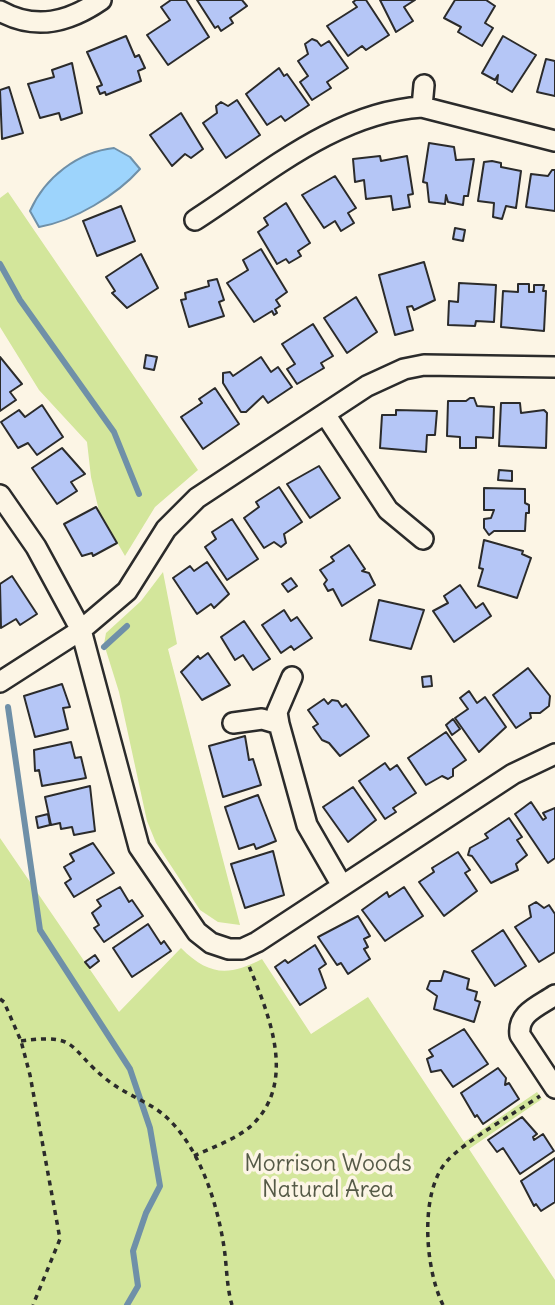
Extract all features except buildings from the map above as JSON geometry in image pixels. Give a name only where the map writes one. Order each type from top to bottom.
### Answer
[{"type":"street","points":[[0,11],[20,20],[59,22],[79,15],[101,0]]},
{"type":"street","points":[[422,107],[424,85]]},
{"type":"street","points":[[195,220],[319,139],[354,120],[400,108],[422,107],[555,141]]},
{"type":"street","points":[[0,682],[81,629],[127,591],[182,511],[367,386],[404,369],[454,365],[555,367]]},
{"type":"street","points":[[325,414],[388,509],[423,540]]},
{"type":"street","points":[[0,495],[36,547],[81,629],[139,847],[197,932],[211,943],[242,949],[513,774],[555,754]]},
{"type":"street","points":[[292,677],[277,712],[279,724],[307,825],[341,884]]},
{"type":"street","points":[[233,723],[262,719],[279,724]]},
{"type":"street","points":[[554,1088],[520,1035],[519,1025],[524,1016],[555,995]]},
{"type":"path","points":[[194,1156],[252,1124],[269,1100],[276,1072],[274,1028],[242,949]]},
{"type":"path","points":[[0,999],[4,1002],[21,1041],[51,1181],[60,1239],[33,1305]]},
{"type":"path","points":[[21,1041],[52,1037],[72,1043],[113,1085],[165,1115],[188,1142],[205,1178],[223,1238],[232,1305]]},
{"type":"path","points":[[443,1305],[435,1288],[428,1244],[435,1179],[448,1159],[554,1088]]},
{"type":"green space","points":[[8,192],[198,470],[155,507],[125,556],[99,511],[87,442],[39,390],[0,327],[0,198]]},
{"type":"green space","points":[[163,572],[177,644],[168,649],[240,925],[218,922],[200,910],[156,843],[147,821],[119,692],[104,644],[106,633],[141,601]]},
{"type":"green space","name":"Morrison Woods Natural Area","points":[[0,838],[119,1012],[181,948],[200,964],[219,970],[239,969],[262,959],[311,1034],[368,997],[464,1142],[537,1092],[542,1099],[469,1149],[555,1280],[555,1305],[0,1305]]},
{"type":"water","points":[[114,148],[130,157],[140,169],[94,206],[66,219],[39,227],[30,211],[44,187],[64,168],[76,161],[101,150]]},
{"type":"waterway","points":[[0,264],[20,300],[114,432],[139,494]]},
{"type":"waterway","points":[[104,647],[127,626]]},
{"type":"waterway","points":[[8,707],[40,930],[130,1069],[150,1128],[160,1186],[146,1213],[133,1251],[138,1286],[127,1305]]}]
